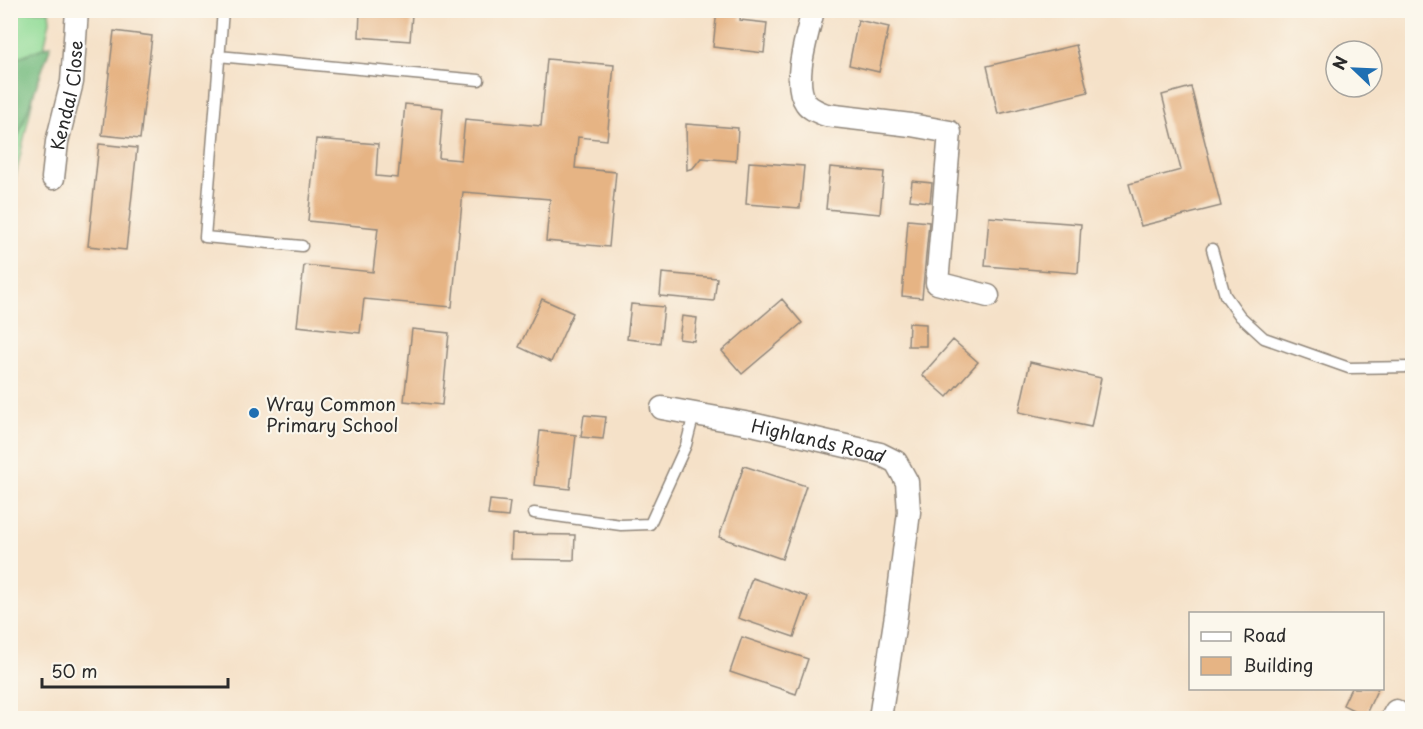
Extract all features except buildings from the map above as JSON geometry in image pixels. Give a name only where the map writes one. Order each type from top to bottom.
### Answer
[{"type":"street","name":"Kendal Close","points":[[53,178],[57,142],[72,82],[77,10]]},
{"type":"street","points":[[813,10],[799,86],[806,103],[826,115],[950,132],[937,283],[988,296]]},
{"type":"street","name":"Highlands Road","points":[[662,408],[756,424],[869,451],[896,462],[907,482],[909,512],[880,718]]},
{"type":"lane","points":[[223,10],[205,237],[302,246]]},
{"type":"lane","points":[[218,56],[479,80]]},
{"type":"lane","points":[[1212,249],[1225,294],[1240,316],[1264,338],[1349,368],[1413,367]]},
{"type":"lane","points":[[534,513],[621,525],[650,524],[686,445],[694,414]]},
{"type":"green space","points":[[11,11],[49,11],[50,21],[11,197]]},
{"type":"green space","points":[[51,45],[11,157],[11,60]]},
{"type":"place","name":"Wray Common Primary School","points":[[254,413]]}]
